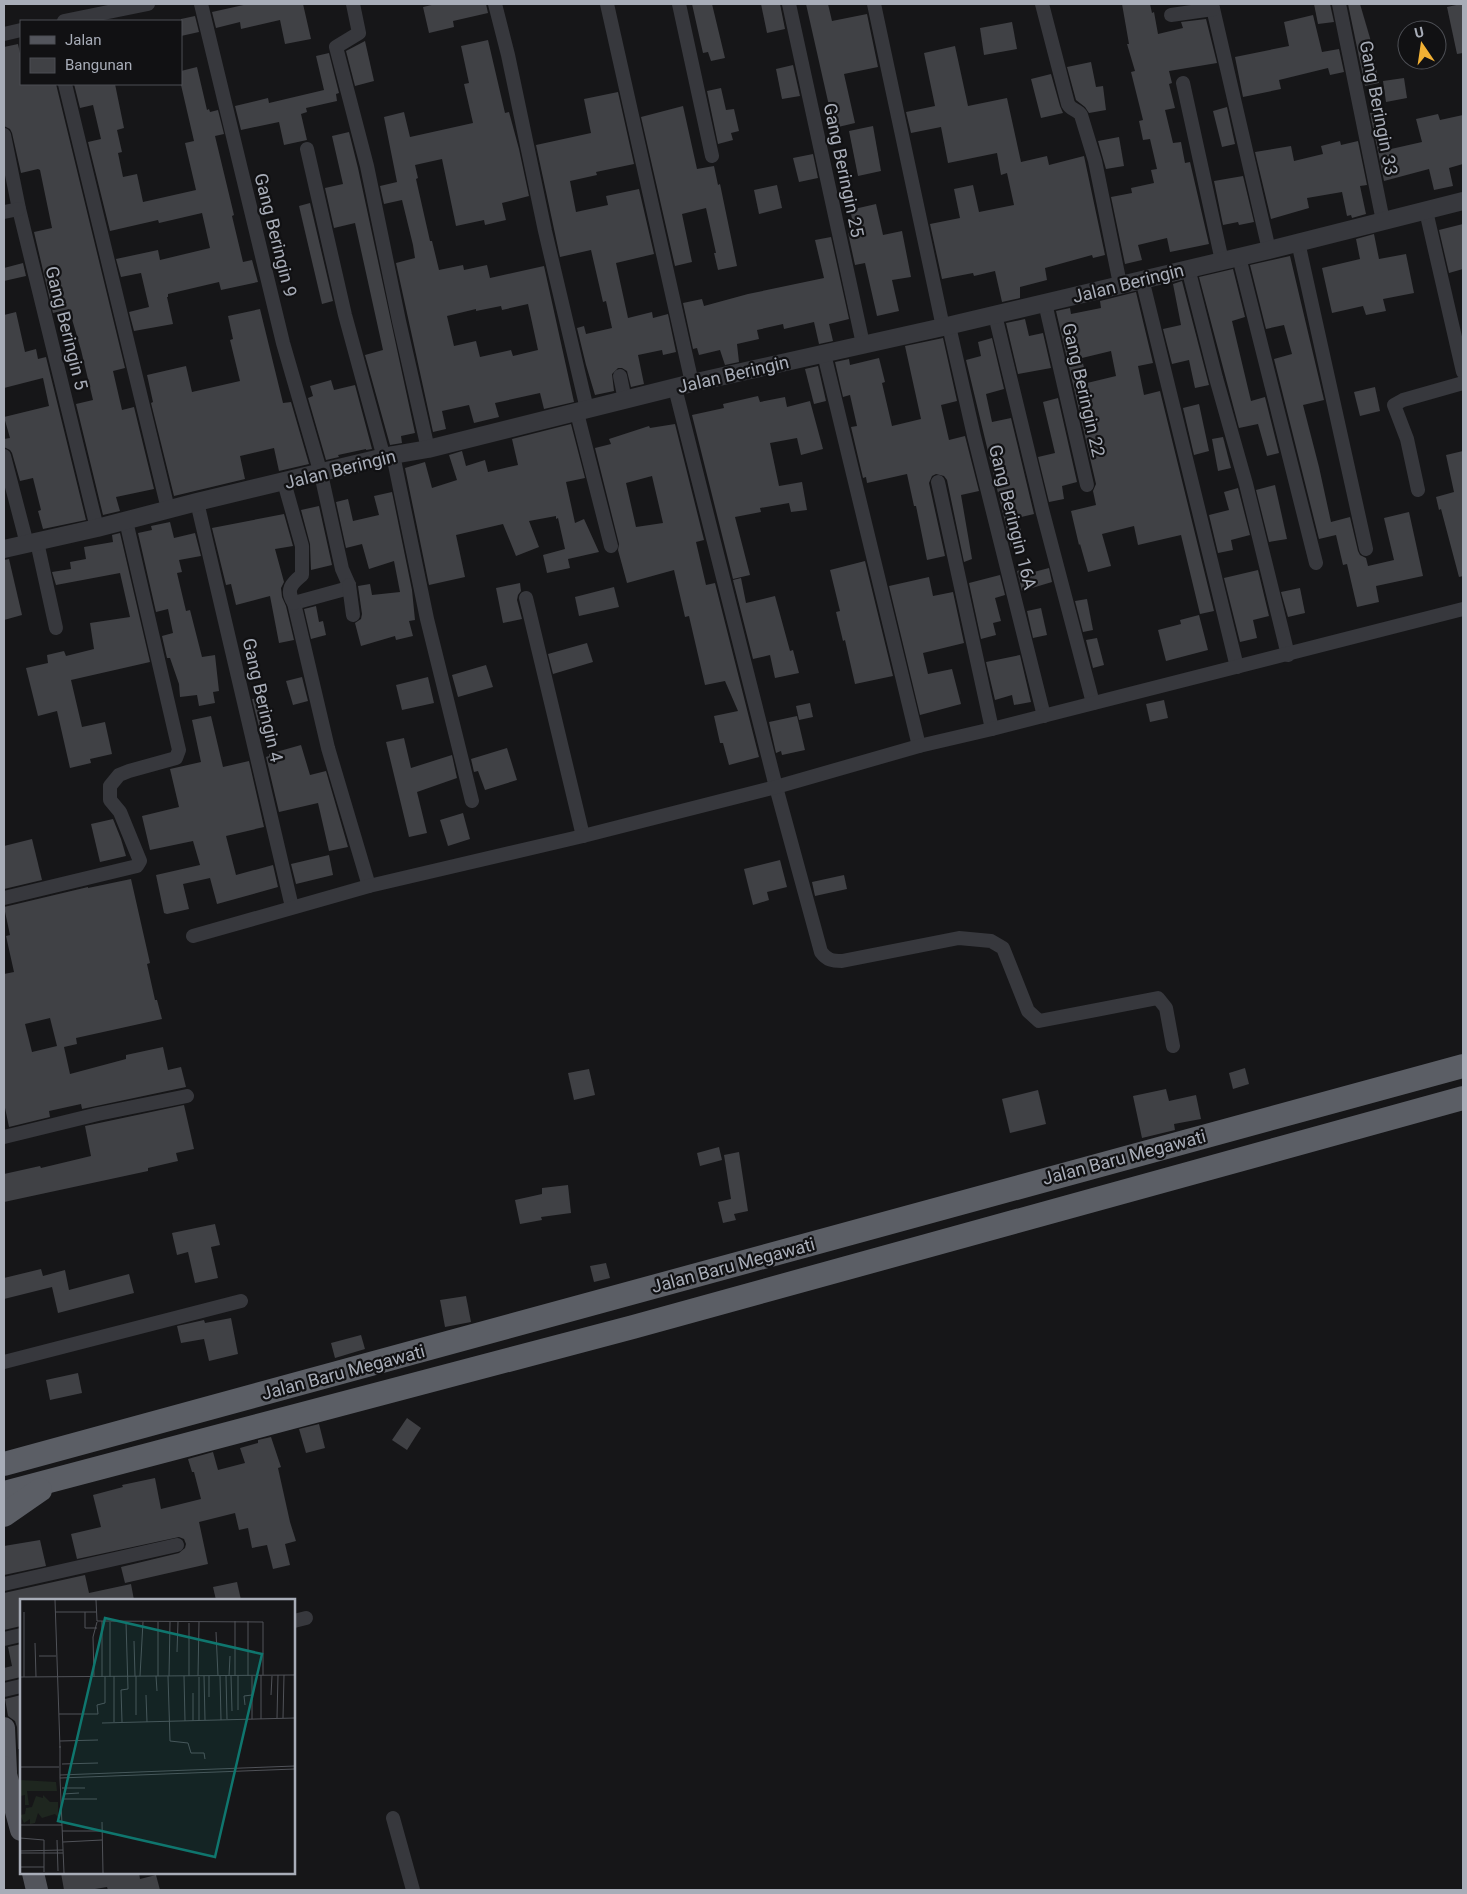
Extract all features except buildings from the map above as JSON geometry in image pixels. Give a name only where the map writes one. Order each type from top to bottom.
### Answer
[{"type":"highway","name":"Jalan Baru Megawati","points":[[4,1464],[1463,1066]]},
{"type":"highway","name":"Jalan Baru Megawati","points":[[4,1493],[633,1327],[1463,1098]]},
{"type":"highway","points":[[687,1278],[697,1308]]},
{"type":"highway","points":[[626,1294],[633,1327]]},
{"type":"highway","points":[[4,1445],[49,1452]]},
{"type":"highway","points":[[4,1515],[57,1479]]},
{"type":"main road","points":[[4,1728],[5,1770],[20,1826]]},
{"type":"main road","points":[[33,1874],[37,1890]]},
{"type":"street","points":[[69,20],[148,4]]},
{"type":"street","name":"Gang Beringin 9","points":[[200,4],[283,344],[321,474],[342,569],[348,585],[353,616]]},
{"type":"street","points":[[353,4],[359,33],[336,47],[368,166],[399,321],[428,449]]},
{"type":"street","points":[[495,4],[508,55],[611,546]]},
{"type":"street","points":[[608,4],[692,383]]},
{"type":"street","points":[[679,4],[712,156]]},
{"type":"street","name":"Gang Beringin 25","points":[[789,4],[863,344]]},
{"type":"street","name":"Gang Beringin 16A","points":[[874,4],[946,326],[1044,716]]},
{"type":"street","points":[[1042,4],[1068,104],[1070,108],[1082,115],[1120,284]]},
{"type":"street","name":"Gang Beringin 33","points":[[1339,4],[1383,221]]},
{"type":"street","points":[[1171,15],[1213,6],[1270,250]]},
{"type":"street","points":[[4,34],[20,30]]},
{"type":"street","points":[[1184,83],[1316,563]]},
{"type":"street","points":[[65,85],[168,509]]},
{"type":"street","name":"Gang Beringin 5","points":[[4,135],[19,209],[97,528]]},
{"type":"street","points":[[307,150],[345,315],[388,456],[472,800]]},
{"type":"street","name":"Jalan Beringin","points":[[4,549],[321,474],[388,456],[428,449],[692,383],[995,315],[1270,250],[1463,201]]},
{"type":"street","points":[[4,212],[19,209]]},
{"type":"street","points":[[1426,211],[1463,372]]},
{"type":"street","points":[[1298,242],[1366,549]]},
{"type":"street","points":[[1188,268],[1246,484],[1288,655]]},
{"type":"street","points":[[1142,279],[1237,667]]},
{"type":"street","name":"Gang Beringin 22","points":[[1045,303],[1087,484]]},
{"type":"street","points":[[995,315],[1043,512],[1094,703]]},
{"type":"street","points":[[824,354],[919,746]]},
{"type":"street","points":[[620,376],[625,400]]},
{"type":"street","points":[[1418,490],[1407,439],[1394,405],[1403,400],[1463,383]]},
{"type":"street","points":[[675,388],[776,786],[821,952],[832,961],[842,962],[960,938],[991,941],[1003,948],[1028,1011],[1039,1021],[1158,998],[1166,1008],[1173,1046]]},
{"type":"street","points":[[4,456],[32,543],[56,628]]},
{"type":"street","points":[[284,482],[304,553],[302,575],[292,583],[289,589],[290,598],[294,603],[328,748],[369,886]]},
{"type":"street","points":[[938,482],[992,729]]},
{"type":"street","name":"Gang Beringin 4","points":[[197,502],[292,906]]},
{"type":"street","points":[[4,898],[138,866],[140,861],[137,852],[120,812],[110,800],[110,786],[119,775],[176,758],[179,754],[126,521]]},
{"type":"street","points":[[294,603],[345,589],[348,585]]},
{"type":"street","points":[[526,598],[583,836]]},
{"type":"street","points":[[193,936],[292,906],[369,886],[583,836],[776,786],[919,746],[1288,655],[1463,609]]},
{"type":"street","points":[[4,1138],[98,1114],[186,1096]]},
{"type":"street","points":[[4,1362],[241,1301]]},
{"type":"street","points":[[4,1584],[177,1545]]},
{"type":"street","points":[[4,1639],[20,1635]]},
{"type":"street","points":[[4,1690],[20,1686]]},
{"type":"street","points":[[393,1818],[413,1890]]}]
